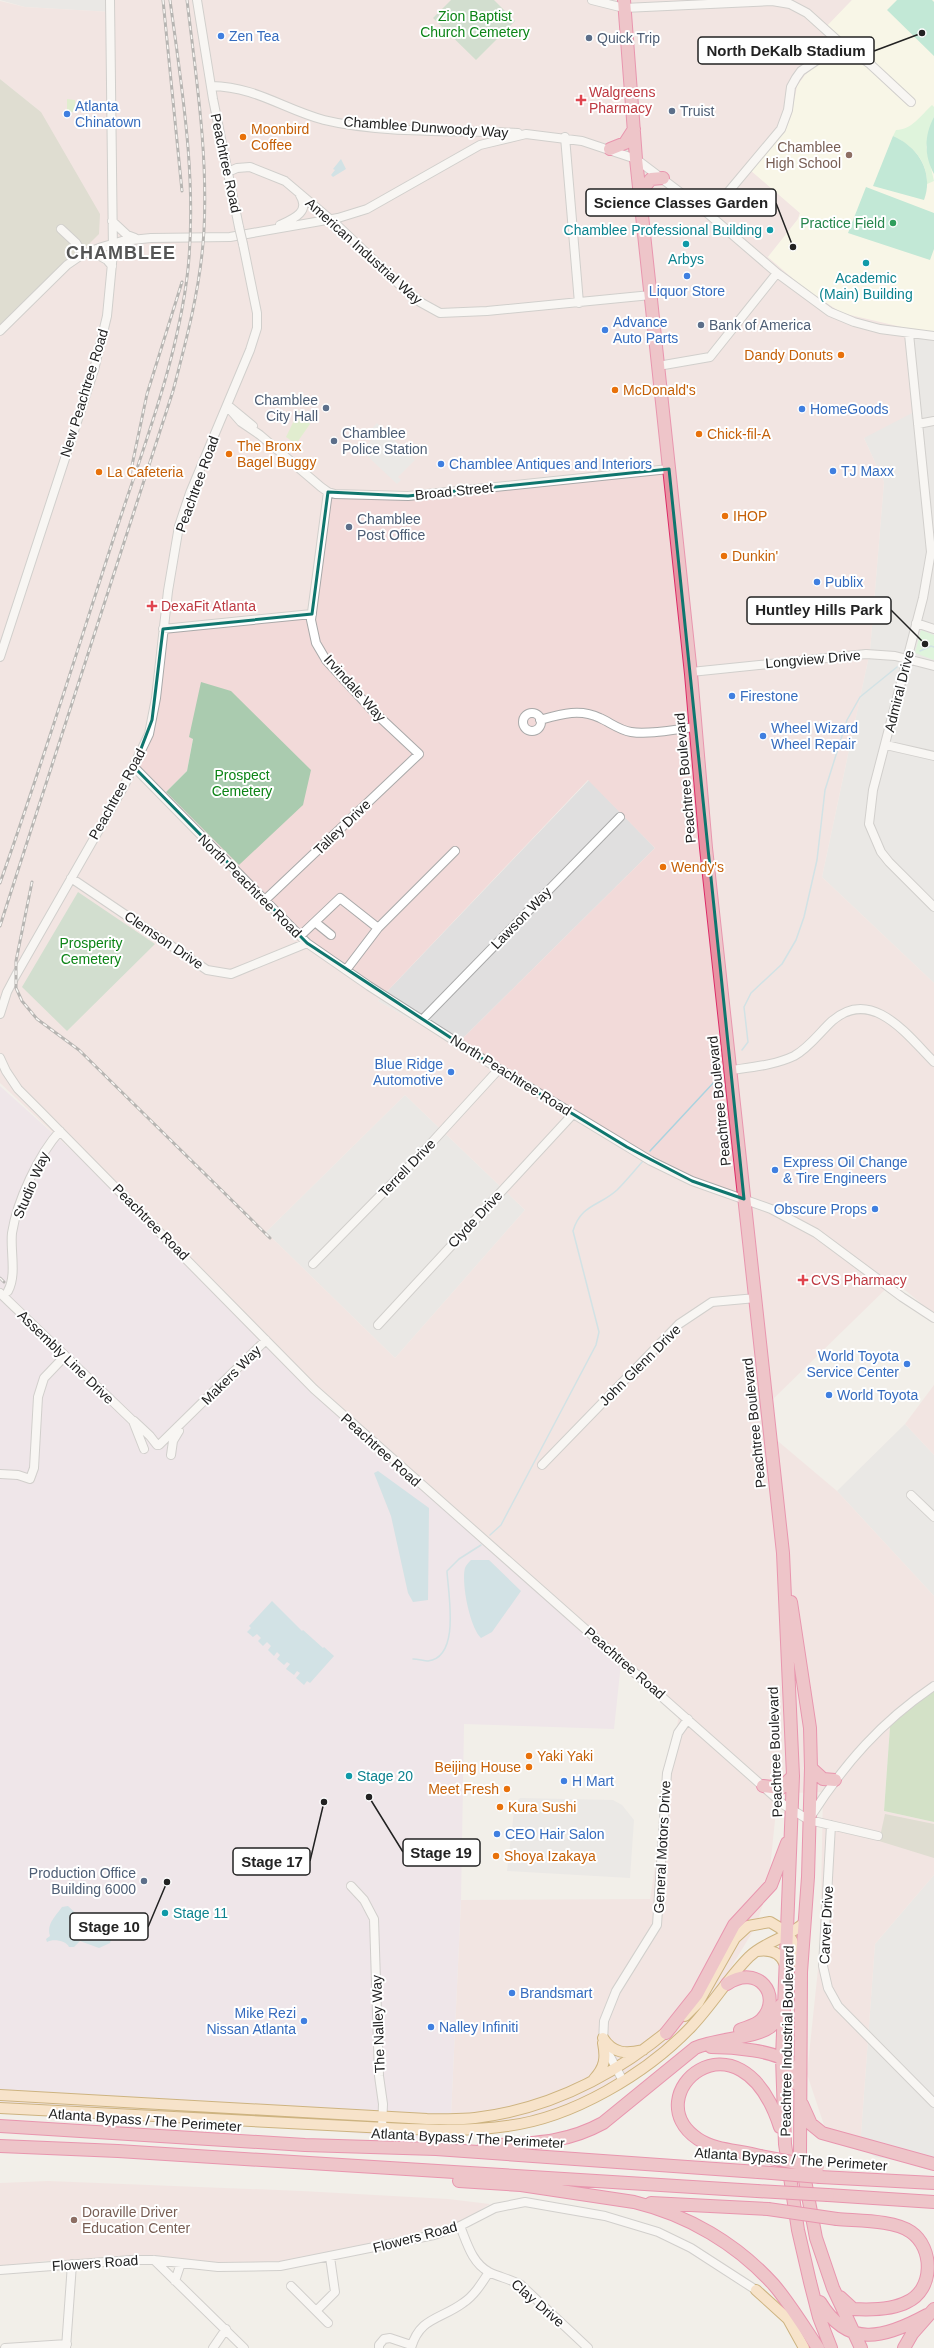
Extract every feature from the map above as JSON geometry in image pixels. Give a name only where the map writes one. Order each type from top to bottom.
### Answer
[{"type":"highway","name":"Peachtree Boulevard","points":[[624,4],[636,159],[691,672],[706,841],[732,1070],[744,1199],[783,1553],[808,1714],[811,1768],[809,1820]]},
{"type":"highway","points":[[610,149],[625,143],[634,129]]},
{"type":"highway","points":[[641,200],[642,192],[651,179],[663,178]]},
{"type":"highway","name":"Peachtree Boulevard","points":[[783,1553],[793,1776],[792,1830]]},
{"type":"highway","points":[[811,1768],[823,1778],[835,1780]]},
{"type":"highway","points":[[763,1786],[775,1789],[781,1788],[793,1776]]},
{"type":"highway","name":"Peachtree Industrial Boulevard","points":[[809,1820],[805,1922],[801,1972],[799,2095],[800,2154],[816,2238],[833,2288],[859,2343]]},
{"type":"highway","points":[[666,2033],[697,1994],[734,1925],[771,1885],[792,1830]]},
{"type":"highway","name":"Peachtree Industrial Boulevard","points":[[792,1830],[782,2058],[782,2101],[785,2144],[798,2230],[819,2317],[831,2348]]},
{"type":"highway","points":[[436,2149],[539,2144],[568,2139],[603,2123],[686,2053],[708,2042],[756,2023],[767,2012],[767,1990],[761,1981],[747,1977],[736,1979],[727,1984]]},
{"type":"highway","points":[[708,2042],[757,2032],[771,2026],[778,2015],[785,1992]]},
{"type":"highway","points":[[672,2066],[692,2053],[710,2047],[731,2047],[782,2058],[790,2064],[792,2071],[795,2130],[800,2154]]},
{"type":"highway","points":[[785,2144],[772,2105],[749,2075],[732,2066],[711,2064],[696,2071],[687,2079],[680,2096],[680,2114],[687,2129],[700,2140],[715,2146],[760,2156],[819,2172]]},
{"type":"highway","points":[[799,2095],[811,2124],[822,2133],[934,2164]]},
{"type":"highway","name":"Atlanta Bypass / The Perimeter","points":[[0,2126],[305,2145],[436,2149],[758,2172],[819,2172],[860,2179],[934,2182]]},
{"type":"highway","points":[[0,2146],[934,2202]]},
{"type":"highway","points":[[402,2170],[424,2179],[520,2186],[634,2202],[768,2210],[897,2226],[910,2231],[924,2246],[928,2255],[929,2272],[926,2282],[914,2299],[895,2306],[854,2309],[846,2304],[833,2288]]},
{"type":"highway","points":[[634,2202],[651,2206],[710,2231],[747,2258],[774,2286],[818,2348]]},
{"type":"highway","points":[[810,2282],[834,2325],[859,2343],[891,2331],[931,2312]]},
{"type":"highway","points":[[904,2348],[931,2312]]},
{"type":"main road","points":[[0,2095],[427,2119],[491,2115],[535,2105],[566,2095],[616,2069],[643,2050],[666,2033],[698,2003],[742,1930],[755,1923],[770,1922],[775,1924],[788,1935],[795,1945],[801,1972]]},
{"type":"main road","points":[[0,2108],[382,2128],[465,2130],[508,2126],[537,2119],[578,2104],[623,2081],[686,2032],[755,1951],[788,1935],[805,1922]]},
{"type":"main road","points":[[755,1951],[775,1952],[784,1959],[785,1965]]},
{"type":"main road","points":[[603,2039],[608,2045],[620,2053],[643,2050]]},
{"type":"main road","points":[[588,2084],[602,2071],[605,2055],[603,2039]]},
{"type":"main road","name":"Flowers Road","points":[[756,2290],[788,2319],[804,2348]]},
{"type":"street","name":"New Peachtree Road","points":[[0,657],[94,370],[107,316],[112,266],[110,0]]},
{"type":"street","name":"Peachtree Road","points":[[0,1014],[7,992],[134,767],[149,734],[179,526],[190,493],[250,350],[257,325],[257,308],[211,86],[197,0]]},
{"type":"street","points":[[592,0],[624,4],[772,1],[790,4],[800,9],[837,40],[862,56],[911,102]]},
{"type":"street","points":[[709,215],[781,129],[788,110],[791,87],[801,71],[826,54],[837,40]]},
{"type":"street","name":"Chamblee Dunwoody Way","points":[[211,86],[248,90],[323,120],[348,124],[394,128],[461,130],[565,137],[610,149],[636,159],[663,178],[777,273],[830,312],[854,322],[909,334],[934,336]]},
{"type":"street","points":[[0,331],[57,273],[83,254],[112,243],[138,239],[230,237],[330,219],[367,209],[480,145],[526,134]]},
{"type":"street","points":[[565,137],[579,303]]},
{"type":"street","name":"American Industrial Way","points":[[228,172],[244,167],[257,168],[281,179],[299,192],[330,219],[409,294],[440,313],[487,311],[651,296]]},
{"type":"street","points":[[268,230],[297,217],[301,212],[304,203],[299,192]]},
{"type":"street","points":[[112,221],[127,235],[138,239]]},
{"type":"street","points":[[61,229],[76,243],[83,254]]},
{"type":"street","points":[[91,251],[107,260],[112,266]]},
{"type":"street","points":[[658,366],[710,357],[777,273]]},
{"type":"street","name":"Admiral Drive","points":[[909,334],[931,552],[916,624],[886,745],[873,790],[869,824],[881,852],[934,907]]},
{"type":"street","points":[[227,406],[233,408],[246,418],[260,435],[328,492]]},
{"type":"street","points":[[918,424],[934,421]]},
{"type":"street","name":"Broad Street","points":[[328,492],[351,495],[408,496],[669,469]]},
{"type":"street","name":"Irvindale Way","points":[[328,492],[312,614],[312,628],[316,643],[326,660],[372,710],[419,754]]},
{"type":"street","points":[[163,630],[312,614]]},
{"type":"street","points":[[916,624],[934,629]]},
{"type":"street","name":"Longview Drive","points":[[691,672],[866,654],[907,659],[934,666]]},
{"type":"street","points":[[540,720],[568,712],[580,712],[597,716],[617,727],[633,732],[696,727]]},
{"type":"street","points":[[886,745],[934,756]]},
{"type":"street","name":"Talley Drive","points":[[265,900],[419,754]]},
{"type":"street","name":"North Peachtree Road","points":[[134,767],[307,944],[499,1069],[658,1164],[692,1181],[771,1209],[816,1233],[902,1297],[934,1318]]},
{"type":"street","name":"Lawson Way","points":[[423,1019],[620,817]]},
{"type":"street","points":[[346,970],[378,928],[455,851]]},
{"type":"street","name":"Clemson Drive","points":[[71,878],[207,970],[231,974],[307,944]]},
{"type":"street","points":[[300,936],[340,898],[378,928]]},
{"type":"street","points":[[315,922],[331,935]]},
{"type":"street","points":[[732,1070],[774,1063],[795,1055],[840,1014],[867,1008],[883,1014],[892,1020],[934,1062]]},
{"type":"street","name":"Peachtree Road","points":[[0,1058],[6,1072],[18,1089],[345,1418],[793,1812],[809,1820],[878,1836]]},
{"type":"street","name":"Terrell Drive","points":[[314,1264],[424,1151],[499,1069]]},
{"type":"street","name":"Clyde Drive","points":[[378,1324],[573,1114]]},
{"type":"street","name":"Studio Way","points":[[4,1292],[11,1282],[12,1233],[18,1210],[49,1144],[60,1131]]},
{"type":"street","name":"Assembly Line Drive","points":[[4,1292],[65,1356],[158,1445]]},
{"type":"street","name":"John Glenn Drive","points":[[542,1464],[679,1324],[712,1302],[756,1298]]},
{"type":"street","name":"Makers Way","points":[[158,1445],[192,1410],[197,1409],[266,1340]]},
{"type":"street","points":[[0,1474],[18,1475],[30,1479],[34,1468],[38,1397],[44,1378],[65,1356]]},
{"type":"street","name":"Makers Way","points":[[171,1455],[173,1441],[177,1433],[196,1414],[197,1409]]},
{"type":"street","name":"Assembly Line Drive","points":[[133,1421],[144,1449]]},
{"type":"street","points":[[911,1495],[934,1517]]},
{"type":"street","points":[[809,1820],[835,1780],[860,1748],[887,1721],[934,1686]]},
{"type":"street","name":"General Motors Drive","points":[[603,2039],[608,2008],[657,1925],[667,1773],[678,1733],[688,1719]]},
{"type":"street","name":"Carver Drive","points":[[831,1825],[823,1960],[828,1988],[838,2006],[934,2103]]},
{"type":"street","name":"The Nalley Way","points":[[351,1886],[364,1900],[374,1919],[379,2076],[383,2117],[382,2128]]},
{"type":"street","points":[[603,2039],[623,2081]]},
{"type":"street","name":"Flowers Road","points":[[0,2270],[72,2264],[154,2260],[249,2268],[280,2266],[434,2235],[460,2226],[495,2208],[519,2202],[542,2203],[605,2216],[670,2236],[756,2290]]},
{"type":"street","name":"Clay Drive","points":[[460,2226],[476,2263],[489,2272],[520,2284],[588,2348]]},
{"type":"street","points":[[316,2311],[336,2292],[330,2257]]},
{"type":"street","points":[[154,2260],[244,2348]]},
{"type":"street","points":[[175,2281],[181,2263]]},
{"type":"street","points":[[5,2348],[67,2346],[72,2264]]},
{"type":"street","points":[[379,2348],[379,2345],[384,2339],[390,2338],[411,2347],[416,2331],[464,2303],[489,2272]]},
{"type":"street","points":[[291,2286],[328,2322]]},
{"type":"street","points":[[213,2348],[226,2330]]},
{"type":"highlighted area","points":[[669,469],[744,1199],[692,1181],[627,1147],[486,1061],[307,943],[134,767],[152,720],[163,629],[312,614],[328,492],[408,496]]},
{"type":"shaded area","points":[[0,0],[112,0],[112,12],[25,7]]},
{"type":"shaded area","points":[[112,0],[852,0],[825,29],[842,45],[805,75],[793,102],[792,114],[785,132],[776,140],[751,170],[800,213],[798,219],[768,257],[804,288],[842,313],[906,327],[914,412],[864,438],[884,482],[870,651],[822,877],[934,983],[934,1314],[894,1281],[768,1404],[773,1437],[837,1491],[934,1596],[934,1683],[891,1713],[884,1811],[934,1822],[934,1875],[875,1944],[860,2148],[825,2128],[807,2074],[820,1950],[823,1792],[794,1793],[777,1801],[768,1888],[756,1926],[714,1996],[680,2038],[618,2090],[514,2130],[450,2137],[461,1900],[650,1899],[679,1714],[256,1331],[78,1156],[0,1083],[0,333],[41,112],[0,79],[0,1],[25,7],[112,12]],"holes":[[[193,738],[311,770],[166,792],[187,771]],[[588,780],[655,848],[456,1045],[378,1001]],[[405,1095],[525,1210],[395,1358],[266,1232]]]},
{"type":"shaded area","name":"Chamblee High School","points":[[852,0],[934,0],[934,332],[923,332],[842,313],[804,288],[768,257],[798,219],[800,213],[750,170],[776,140],[785,132],[792,114],[797,86],[805,75],[842,45],[824,29]]},
{"type":"shaded area","points":[[0,79],[41,112],[100,214],[99,234],[0,333]]},
{"type":"shaded area","points":[[906,327],[934,332],[934,983],[822,877],[870,651],[884,482],[864,438],[908,337]]},
{"type":"shaded area","points":[[377,423],[415,460],[398,477],[401,480],[397,484],[362,451],[372,439],[367,434]]},
{"type":"shaded area","points":[[589,780],[655,848],[456,1045],[378,1001]]},
{"type":"shaded area","points":[[0,1086],[78,1156],[256,1331],[621,1663],[614,1729],[464,1724],[461,1900],[450,2137],[426,2140],[240,2122],[0,2110]]},
{"type":"shaded area","points":[[405,1095],[525,1210],[395,1358],[266,1232]]},
{"type":"shaded area","points":[[934,1385],[934,1455],[905,1424]]},
{"type":"shaded area","points":[[905,1424],[934,1455],[934,1596],[837,1491]]},
{"type":"shaded area","points":[[520,1798],[613,1800],[622,1805],[634,1820],[630,1878],[507,1871],[515,1803]]},
{"type":"shaded area","points":[[885,1814],[934,1824],[934,1858],[879,1841]]},
{"type":"shaded area","points":[[934,1875],[934,2166],[876,2157],[860,2148],[875,1944]]},
{"type":"shaded area","points":[[48,2181],[302,2191],[448,2199],[490,2204],[463,2221],[295,2263],[218,2270],[146,2259],[45,2261],[0,2267],[0,2183]]},
{"type":"green space","name":"Zion Baptist Church Cemetery","points":[[451,0],[494,0],[515,21],[476,60],[433,18]]},
{"type":"green space","points":[[897,0],[932,0],[934,2],[934,56],[887,10]]},
{"type":"green space","points":[[67,99],[75,100],[76,112],[67,112]]},
{"type":"green space","points":[[932,105],[934,107],[934,117],[926,147],[934,181],[927,184],[925,168],[918,155],[907,144],[893,136],[896,130],[907,128],[912,125]]},
{"type":"green space","points":[[934,117],[934,174],[928,160],[926,146],[928,131]]},
{"type":"green space","points":[[893,136],[910,147],[922,162],[927,180],[927,190],[924,200],[873,186]]},
{"type":"green space","name":"Practice Field","points":[[866,187],[934,213],[934,249],[930,260],[848,233]]},
{"type":"green space","points":[[299,410],[310,424],[296,444],[286,437]]},
{"type":"green space","points":[[921,630],[934,635],[934,660],[915,653]]},
{"type":"green space","name":"Prospect Cemetery","points":[[201,682],[231,691],[311,770],[303,805],[239,865],[166,792],[187,771],[193,739],[189,737]]},
{"type":"green space","name":"Prosperity Cemetery","points":[[78,892],[155,944],[67,1031],[22,987]]},
{"type":"green space","points":[[934,1683],[934,1822],[884,1811],[891,1713]]},
{"type":"water","points":[[341,159],[346,169],[333,177],[331,175],[335,170],[333,169]]},
{"type":"water","points":[[378,1471],[429,1508],[428,1600],[413,1602],[408,1593],[391,1516],[374,1473]]},
{"type":"water","points":[[471,1560],[489,1560],[521,1591],[492,1632],[481,1638],[473,1625],[465,1594],[465,1568]]},
{"type":"water","points":[[272,1601],[302,1631],[303,1630],[334,1656],[310,1683],[307,1681],[304,1685],[296,1678],[300,1673],[297,1671],[294,1675],[286,1669],[290,1664],[287,1662],[284,1665],[277,1659],[280,1655],[277,1652],[274,1656],[268,1650],[271,1646],[267,1642],[263,1646],[258,1641],[261,1638],[257,1634],[253,1637],[247,1632],[251,1628],[249,1626]]},
{"type":"water","points":[[68,1906],[90,1927],[98,1927],[105,1917],[109,1918],[114,1931],[110,1943],[99,1948],[80,1941],[74,1947],[69,1947],[66,1943],[60,1941],[53,1940],[47,1942],[46,1939],[50,1936],[49,1928],[52,1920],[62,1907]]},
{"type":"waterway","points":[[920,651],[931,646],[934,647]]},
{"type":"waterway","points":[[742,1050],[748,1042],[744,1007],[751,993],[782,964],[796,940],[804,917],[817,860],[825,790],[847,720],[860,697],[897,667]]},
{"type":"waterway","points":[[650,1151],[716,1080]]},
{"type":"waterway","points":[[490,1535],[501,1525],[596,1345],[599,1332],[573,1231],[576,1222],[586,1210],[617,1190],[643,1161]]},
{"type":"waterway","points":[[413,1659],[428,1661],[438,1657],[445,1648],[449,1637],[450,1623],[447,1571],[459,1559],[481,1545]]},
{"type":"railway","points":[[163,0],[182,191]]},
{"type":"railway","points":[[0,883],[148,436],[168,370],[183,303],[188,269],[191,202],[187,134],[170,0]]},
{"type":"railway","points":[[0,926],[173,391],[193,311],[200,271],[205,201],[203,144],[187,0]]},
{"type":"railway","points":[[130,475],[147,394],[182,282]]},
{"type":"railway","points":[[32,882],[16,961],[16,988],[22,1001],[37,1019],[79,1050],[270,1238]]},
{"type":"railway","points":[[0,1278],[4,1282]]},
{"type":"place","name":"North DeKalb Stadium","points":[[922,33]]},
{"type":"place","name":"Zen Tea","points":[[221,36]]},
{"type":"place","name":"Quick Trip","points":[[589,38]]},
{"type":"place","name":"Walgreens Pharmacy","points":[[581,100]]},
{"type":"place","name":"Truist","points":[[672,111]]},
{"type":"place","name":"Atlanta Chinatown","points":[[67,114]]},
{"type":"place","name":"Moonbird Coffee","points":[[243,137]]},
{"type":"place","name":"Chamblee High School","points":[[849,155]]},
{"type":"place","name":"Practice Field","points":[[893,223]]},
{"type":"place","name":"Chamblee Professional Building","points":[[770,230]]},
{"type":"place","name":"Arbys","points":[[686,244]]},
{"type":"place","name":"Science Classes Garden","points":[[793,247]]},
{"type":"place","name":"Academic (Main) Building","points":[[866,263]]},
{"type":"place","name":"Liquor Store","points":[[687,276]]},
{"type":"place","name":"Bank of America","points":[[701,325]]},
{"type":"place","name":"Advance Auto Parts","points":[[605,330]]},
{"type":"place","name":"Dandy Donuts","points":[[841,355]]},
{"type":"place","name":"McDonald's","points":[[615,390]]},
{"type":"place","name":"Chamblee City Hall","points":[[326,408]]},
{"type":"place","name":"HomeGoods","points":[[802,409]]},
{"type":"place","name":"Chick-fil-A","points":[[699,434]]},
{"type":"place","name":"Chamblee Police Station","points":[[334,441]]},
{"type":"place","name":"The Bronx Bagel Buggy","points":[[229,454]]},
{"type":"place","name":"Chamblee Antiques and Interiors","points":[[441,464]]},
{"type":"place","name":"TJ Maxx","points":[[833,471]]},
{"type":"place","name":"La Cafeteria","points":[[99,472]]},
{"type":"place","name":"IHOP","points":[[725,516]]},
{"type":"place","name":"Chamblee Post Office","points":[[349,527]]},
{"type":"place","name":"Dunkin'","points":[[724,556]]},
{"type":"place","name":"Publix","points":[[817,582]]},
{"type":"place","name":"DexaFit Atlanta","points":[[152,606]]},
{"type":"place","name":"Huntley Hills Park","points":[[925,644]]},
{"type":"place","name":"Firestone","points":[[732,696]]},
{"type":"place","name":"Wheel Wizard Wheel Repair","points":[[763,736]]},
{"type":"place","name":"Wendy's","points":[[663,867]]},
{"type":"place","name":"Blue Ridge Automotive","points":[[451,1072]]},
{"type":"place","name":"Express Oil Change & Tire Engineers","points":[[775,1170]]},
{"type":"place","name":"Obscure Props","points":[[875,1209]]},
{"type":"place","name":"CVS Pharmacy","points":[[803,1280]]},
{"type":"place","name":"World Toyota Service Center","points":[[907,1364]]},
{"type":"place","name":"World Toyota","points":[[829,1395]]},
{"type":"place","name":"Yaki Yaki","points":[[529,1756]]},
{"type":"place","name":"Beijing House","points":[[529,1767]]},
{"type":"place","name":"Stage 20","points":[[349,1776]]},
{"type":"place","name":"H Mart","points":[[564,1781]]},
{"type":"place","name":"Meet Fresh","points":[[507,1789]]},
{"type":"place","name":"Stage 19","points":[[369,1797]]},
{"type":"place","name":"Stage 17","points":[[324,1802]]},
{"type":"place","name":"Kura Sushi","points":[[500,1807]]},
{"type":"place","name":"CEO Hair Salon","points":[[497,1834]]},
{"type":"place","name":"Shoya Izakaya","points":[[496,1856]]},
{"type":"place","name":"Production Office Building 6000","points":[[144,1881]]},
{"type":"place","name":"Stage 10","points":[[167,1882]]},
{"type":"place","name":"Stage 11","points":[[165,1913]]},
{"type":"place","name":"Brandsmart","points":[[512,1993]]},
{"type":"place","name":"Mike Rezi Nissan Atlanta","points":[[304,2021]]},
{"type":"place","name":"Nalley Infiniti","points":[[431,2027]]},
{"type":"place","name":"Doraville Driver Education Center","points":[[74,2220]]},
{"type":"district","name":"CHAMBLEE","points":[[121,253]]}]
